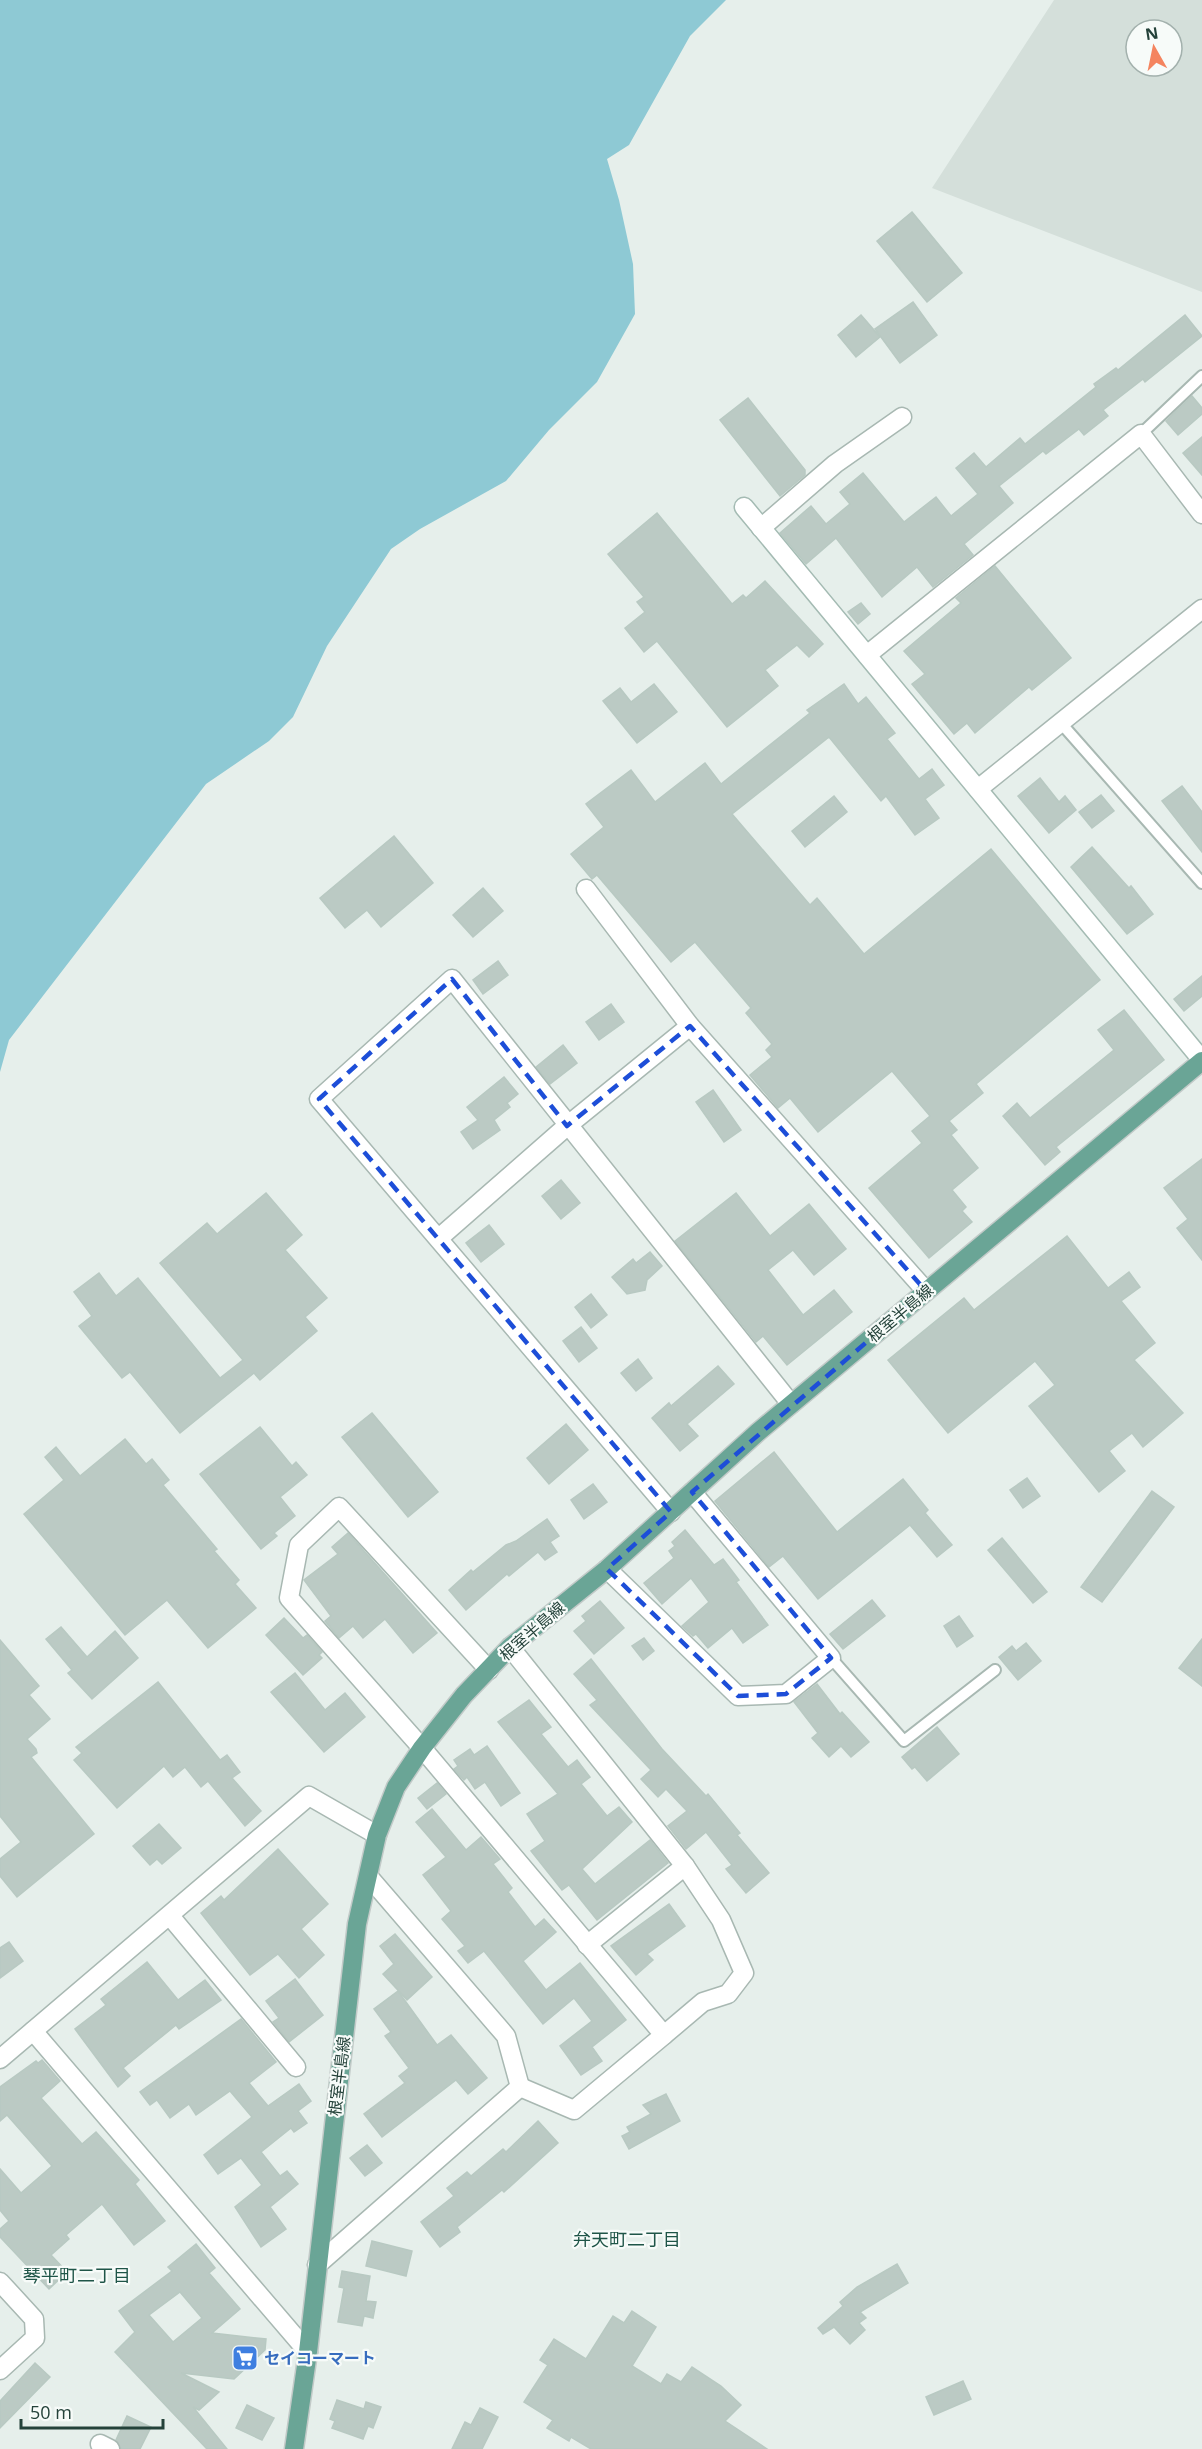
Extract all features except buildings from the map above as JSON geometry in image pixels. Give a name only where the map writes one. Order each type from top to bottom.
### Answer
[{"type":"main road","name":"根室半島線","points":[[294,2449],[308,2352],[357,1924],[377,1835],[396,1787],[422,1748],[464,1695],[510,1647],[607,1569],[791,1404],[1202,1060]]},
{"type":"street","points":[[761,528],[836,464],[902,417]]},
{"type":"street","points":[[867,655],[1141,434],[1202,514]]},
{"type":"street","points":[[744,507],[1202,1060]]},
{"type":"street","points":[[978,789],[1202,609]]},
{"type":"street","points":[[586,889],[690,1026],[926,1292]]},
{"type":"street","points":[[670,1512],[319,1099],[452,979],[791,1404]]},
{"type":"street","points":[[439,1238],[567,1126],[690,1026]]},
{"type":"street","points":[[607,1569],[738,1696],[786,1694],[831,1658],[692,1492]]},
{"type":"street","points":[[489,1670],[339,1507],[299,1545],[289,1598],[422,1748],[664,2035]]},
{"type":"street","points":[[510,1647],[685,1866],[721,1920],[744,1973],[728,1994],[703,2002],[574,2110],[520,2087]]},
{"type":"street","points":[[0,2059],[309,1796],[377,1835]]},
{"type":"street","points":[[588,1945],[685,1866]]},
{"type":"street","points":[[369,1877],[506,2036],[520,2087]]},
{"type":"street","points":[[170,1916],[296,2067]]},
{"type":"street","points":[[33,2031],[308,2352]]},
{"type":"street","points":[[317,2265],[520,2087]]},
{"type":"street","points":[[0,2283],[34,2319],[35,2338],[0,2370]]},
{"type":"lane","points":[[1141,434],[1202,376]]},
{"type":"lane","points":[[1060,722],[1202,883]]},
{"type":"lane","points":[[831,1658],[904,1741],[995,1670]]},
{"type":"highlighted area","points":[[452,979],[567,1126],[690,1026],[926,1291],[692,1492],[831,1658],[786,1694],[738,1696],[607,1569],[671,1512],[319,1099]]},
{"type":"shaded area","points":[[1054,0],[1202,0],[1202,292],[932,188]]},
{"type":"water","points":[[0,0],[726,0],[690,36],[629,145],[607,159],[633,264],[635,314],[597,382],[549,430],[506,481],[420,529],[391,549],[327,646],[293,717],[269,741],[206,784],[9,1040],[0,1072]]},
{"type":"place","name":"セイコーマート","points":[[245,2358]]},
{"type":"district","name":"弁天町二丁目","points":[[627,2239]]},
{"type":"district","name":"琴平町二丁目","points":[[77,2275]]}]
